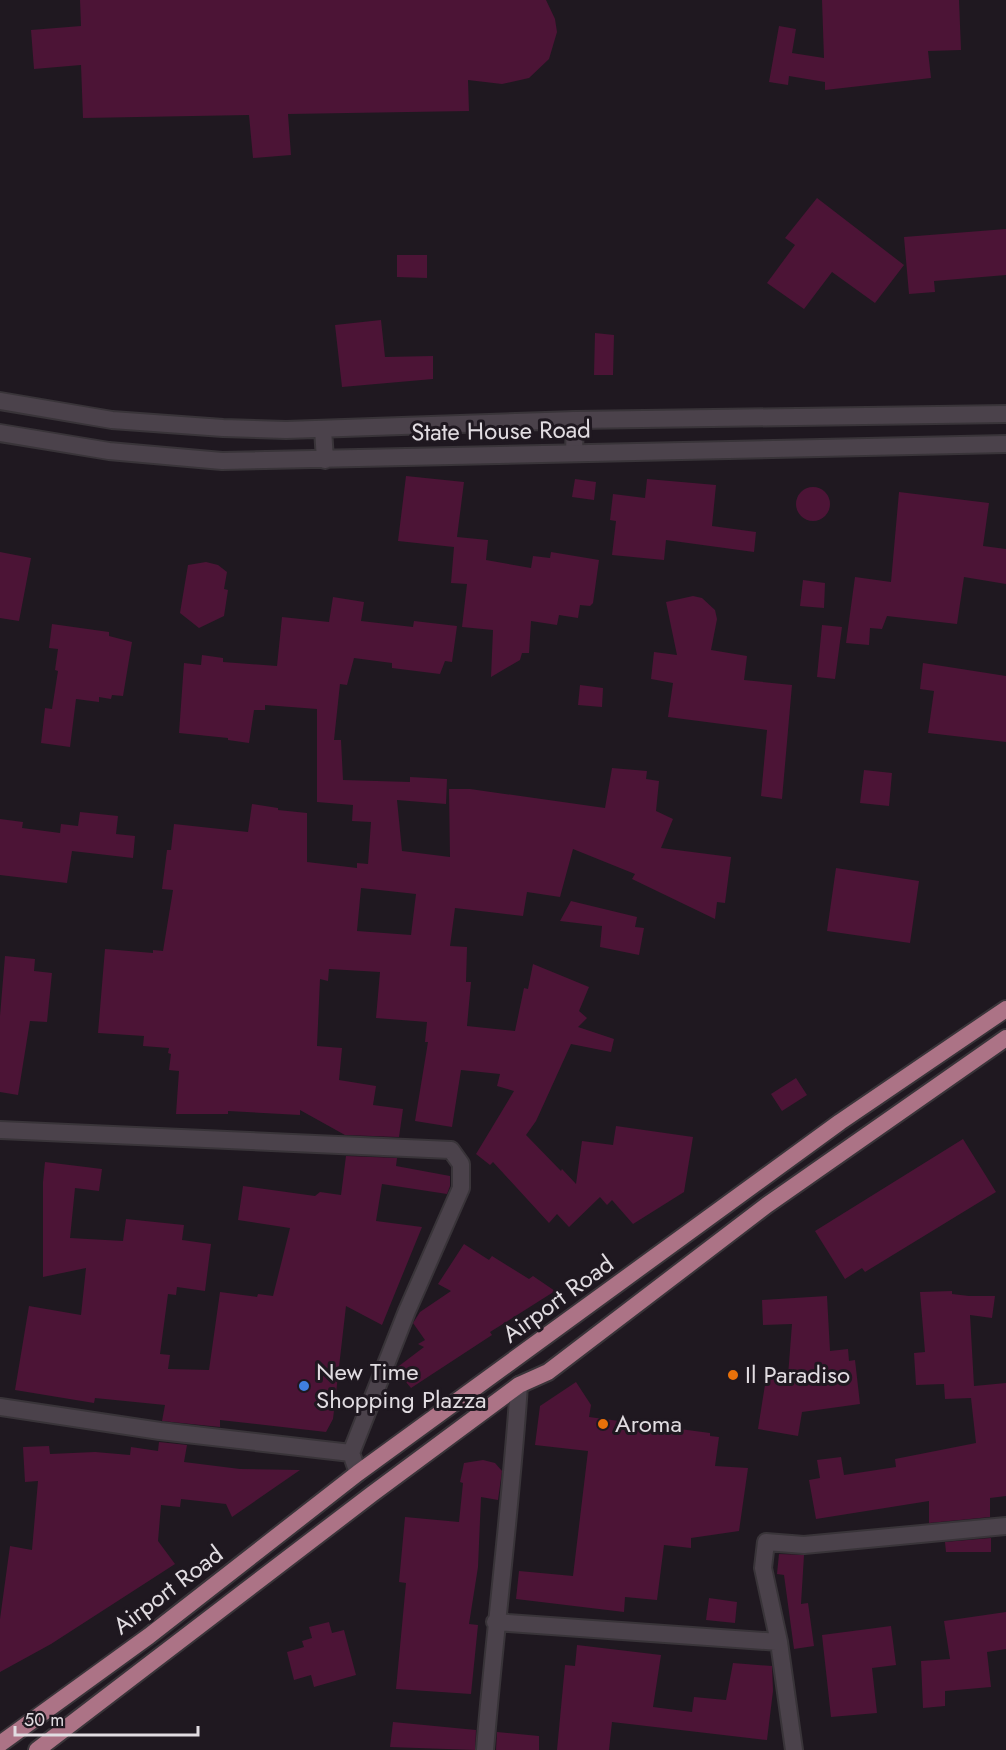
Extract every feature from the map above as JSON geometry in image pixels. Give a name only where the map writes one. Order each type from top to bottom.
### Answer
[{"type":"main road","name":"Airport Road","points":[[0,1744],[149,1636],[358,1473],[840,1122],[1006,1009]]},
{"type":"main road","name":"Airport Road","points":[[37,1750],[372,1494],[519,1385],[548,1372],[767,1205],[1006,1038]]},
{"type":"main road","points":[[840,1122],[857,1143]]},
{"type":"street","points":[[0,401],[112,420],[223,428],[323,429],[575,420],[1006,414]]},
{"type":"street","points":[[574,453],[575,420]]},
{"type":"street","points":[[323,429],[324,460]]},
{"type":"street","name":"State House Road","points":[[0,433],[109,451],[222,461],[1006,444]]},
{"type":"street","points":[[0,1130],[451,1150],[461,1164],[461,1188],[407,1311],[351,1453],[358,1473]]},
{"type":"street","points":[[485,1750],[495,1622],[513,1480],[519,1385]]},
{"type":"street","points":[[0,1407],[160,1431],[351,1453]]},
{"type":"street","points":[[794,1750],[779,1642],[763,1568],[766,1542],[804,1545],[1006,1526]]},
{"type":"street","points":[[495,1622],[779,1642]]},
{"type":"building","points":[[80,0],[546,0],[555,19],[557,32],[549,59],[529,78],[502,84],[468,80],[469,111],[288,114],[291,155],[253,158],[249,115],[83,118],[81,65],[34,69],[31,30],[81,26]]},
{"type":"building","points":[[822,0],[959,0],[961,50],[928,51],[931,78],[825,90],[825,82],[789,76],[788,85],[769,82],[779,26],[796,29],[792,53],[824,58]]},
{"type":"building","points":[[817,198],[904,265],[875,303],[832,272],[804,309],[767,283],[795,245],[785,238]]},
{"type":"building","points":[[1006,229],[1006,275],[934,281],[935,292],[909,294],[904,237]]},
{"type":"building","points":[[397,255],[427,255],[427,278],[397,277]]},
{"type":"building","points":[[381,320],[385,357],[433,356],[433,379],[342,387],[335,325]]},
{"type":"building","points":[[595,333],[614,335],[613,375],[594,375]]},
{"type":"building","points":[[406,476],[464,482],[457,537],[488,540],[486,560],[531,568],[533,556],[550,558],[551,552],[599,560],[593,603],[590,606],[580,605],[578,618],[559,615],[557,625],[531,621],[529,653],[522,653],[520,660],[491,677],[493,630],[462,627],[467,584],[451,583],[454,547],[398,541]]},
{"type":"building","points":[[575,479],[596,482],[594,500],[572,497]]},
{"type":"building","points":[[647,479],[716,485],[712,526],[756,532],[754,552],[666,540],[664,560],[612,555],[616,521],[610,520],[613,494],[645,498]]},
{"type":"building","points":[[813,487],[825,492],[830,504],[825,516],[813,521],[801,516],[796,504],[801,492]]},
{"type":"building","points":[[899,492],[989,503],[983,546],[1006,549],[1006,584],[964,577],[957,624],[887,616],[882,629],[870,628],[869,645],[846,643],[855,577],[891,582]]},
{"type":"building","points":[[0,552],[31,558],[19,621],[0,618]]},
{"type":"building","points":[[206,562],[218,565],[227,572],[224,589],[228,590],[224,616],[199,628],[180,613],[188,565]]},
{"type":"building","points":[[803,580],[825,583],[824,608],[800,606]]},
{"type":"building","points":[[693,596],[702,598],[715,610],[717,619],[711,650],[747,656],[744,680],[792,685],[782,799],[761,796],[767,730],[668,717],[673,683],[651,679],[654,652],[677,655],[666,602]]},
{"type":"building","points":[[333,597],[364,602],[361,621],[413,627],[414,621],[457,626],[452,662],[445,661],[440,674],[392,668],[392,663],[354,658],[347,685],[340,684],[334,740],[341,740],[343,780],[410,782],[410,777],[447,779],[446,804],[397,800],[402,851],[450,857],[449,789],[470,789],[605,808],[612,768],[647,771],[646,779],[659,781],[656,811],[673,819],[661,848],[731,857],[725,903],[717,902],[715,919],[632,879],[635,874],[573,849],[560,897],[527,892],[523,916],[455,908],[450,946],[467,947],[466,982],[471,982],[467,1026],[515,1031],[524,988],[528,989],[533,964],[589,987],[579,1011],[587,1018],[578,1027],[614,1039],[611,1052],[571,1044],[536,1121],[526,1135],[561,1171],[562,1169],[576,1184],[582,1141],[613,1145],[616,1126],[693,1137],[684,1192],[633,1224],[612,1200],[607,1205],[600,1197],[569,1227],[557,1214],[549,1223],[493,1162],[490,1165],[476,1154],[514,1091],[497,1086],[500,1074],[461,1070],[452,1127],[415,1121],[428,1042],[425,1042],[427,1022],[376,1018],[380,972],[329,969],[328,981],[320,979],[317,1046],[342,1048],[339,1080],[376,1086],[373,1105],[403,1109],[399,1137],[345,1135],[300,1110],[300,1115],[228,1111],[228,1114],[176,1114],[179,1071],[169,1070],[171,1054],[168,1053],[169,1048],[143,1046],[144,1036],[98,1033],[105,949],[153,953],[153,950],[163,951],[173,890],[162,889],[167,850],[171,850],[174,824],[248,832],[252,804],[307,813],[307,862],[357,868],[357,863],[368,864],[371,822],[352,821],[353,805],[317,802],[317,709],[265,705],[265,710],[254,710],[249,743],[228,740],[228,738],[179,733],[184,663],[201,665],[202,655],[223,658],[223,662],[277,666],[282,617],[329,622]],"holes":[[[361,888],[416,894],[411,935],[357,931]]]},
{"type":"building","points":[[52,624],[109,632],[109,636],[132,642],[123,696],[112,695],[111,699],[99,697],[99,702],[76,699],[70,747],[41,743],[45,708],[52,709],[58,671],[55,670],[58,649],[49,648]]},
{"type":"building","points":[[822,625],[842,627],[835,679],[817,677]]},
{"type":"building","points":[[923,663],[1006,676],[1006,742],[928,733],[934,691],[920,689]]},
{"type":"building","points":[[580,685],[603,688],[602,707],[578,705]]},
{"type":"building","points":[[864,770],[892,773],[889,806],[860,803]]},
{"type":"building","points":[[80,812],[118,816],[116,834],[135,836],[133,858],[72,851],[67,883],[0,875],[0,819],[23,822],[22,828],[60,833],[61,824],[78,826]]},
{"type":"building","points":[[836,868],[919,881],[910,943],[827,931]]},
{"type":"building","points":[[571,901],[637,917],[635,927],[644,928],[639,955],[600,947],[602,926],[560,921]]},
{"type":"building","points":[[5,956],[35,959],[34,971],[52,973],[47,1022],[30,1021],[18,1095],[0,1092],[0,1016]]},
{"type":"building","points":[[796,1078],[807,1095],[782,1111],[771,1094]]},
{"type":"building","points":[[963,1139],[996,1192],[865,1272],[862,1268],[845,1279],[815,1231]]},
{"type":"building","points":[[346,1156],[397,1158],[396,1166],[450,1176],[450,1186],[447,1194],[382,1184],[376,1221],[422,1227],[382,1325],[346,1306],[333,1419],[326,1432],[220,1420],[220,1427],[162,1421],[165,1405],[95,1398],[94,1403],[15,1390],[29,1306],[81,1315],[86,1268],[43,1277],[45,1162],[102,1169],[99,1191],[75,1188],[70,1238],[123,1241],[126,1219],[184,1225],[182,1240],[211,1244],[205,1291],[177,1287],[176,1295],[168,1294],[160,1354],[170,1355],[168,1369],[209,1370],[220,1292],[257,1297],[258,1294],[273,1296],[290,1228],[238,1220],[243,1186],[315,1196],[320,1192],[341,1195]]},
{"type":"building","points":[[464,1244],[489,1260],[492,1256],[529,1279],[533,1276],[555,1291],[490,1332],[492,1335],[411,1388],[395,1369],[424,1347],[418,1344],[425,1340],[413,1323],[420,1312],[451,1291],[438,1284]]},
{"type":"building","points":[[952,1291],[952,1294],[969,1296],[995,1296],[992,1318],[970,1315],[974,1386],[1006,1383],[1006,1496],[990,1498],[990,1517],[929,1523],[929,1501],[816,1519],[809,1480],[820,1478],[817,1460],[841,1457],[844,1475],[896,1467],[895,1459],[976,1443],[971,1398],[945,1399],[944,1384],[916,1385],[914,1353],[925,1352],[920,1292]]},
{"type":"building","points":[[827,1296],[830,1351],[848,1349],[849,1361],[855,1360],[860,1404],[802,1412],[798,1436],[758,1429],[767,1372],[788,1376],[792,1324],[763,1325],[762,1300]]},
{"type":"building","points":[[576,1382],[591,1405],[589,1417],[710,1433],[710,1436],[719,1437],[715,1466],[748,1468],[739,1531],[691,1538],[691,1548],[664,1545],[657,1600],[625,1597],[624,1612],[516,1599],[519,1571],[573,1576],[588,1451],[535,1445],[540,1406]]},
{"type":"building","points":[[159,1442],[187,1445],[184,1462],[240,1469],[300,1470],[232,1517],[226,1504],[181,1499],[180,1507],[161,1505],[158,1541],[175,1564],[51,1644],[0,1672],[0,1619],[10,1546],[32,1550],[38,1481],[25,1482],[23,1447],[49,1446],[50,1454],[95,1452],[130,1455],[131,1447],[158,1451]]},
{"type":"building","points":[[483,1460],[495,1463],[502,1471],[498,1500],[481,1497],[478,1567],[469,1624],[478,1625],[471,1694],[396,1689],[406,1583],[399,1582],[405,1517],[459,1522],[463,1483],[460,1482],[464,1463]]},
{"type":"building","points":[[991,1538],[991,1552],[946,1552],[945,1542]]},
{"type":"building","points":[[779,1554],[804,1555],[801,1604],[808,1603],[814,1646],[794,1649],[784,1575],[777,1574]]},
{"type":"building","points":[[709,1598],[737,1602],[735,1623],[706,1620]]},
{"type":"building","points":[[1006,1612],[1006,1649],[987,1652],[991,1687],[945,1691],[945,1706],[923,1708],[921,1661],[950,1659],[944,1621]]},
{"type":"building","points":[[329,1622],[332,1633],[344,1630],[356,1675],[314,1687],[311,1675],[294,1680],[287,1652],[304,1647],[302,1641],[312,1638],[309,1627]]},
{"type":"building","points":[[891,1626],[896,1665],[872,1668],[877,1713],[831,1717],[822,1635]]},
{"type":"building","points":[[577,1645],[661,1655],[653,1707],[692,1712],[694,1697],[726,1700],[733,1663],[772,1666],[773,1691],[767,1740],[612,1722],[609,1750],[557,1750],[565,1665],[575,1666]]},
{"type":"building","points":[[393,1722],[476,1730],[475,1750],[390,1747]]},
{"type":"building","points":[[497,1732],[539,1736],[539,1750],[496,1750]]},
{"type":"place","name":"Il Paradiso","points":[[733,1375]]},
{"type":"place","name":"New Time Shopping Plazza","points":[[304,1386]]},
{"type":"place","name":"Aroma","points":[[603,1424]]}]
